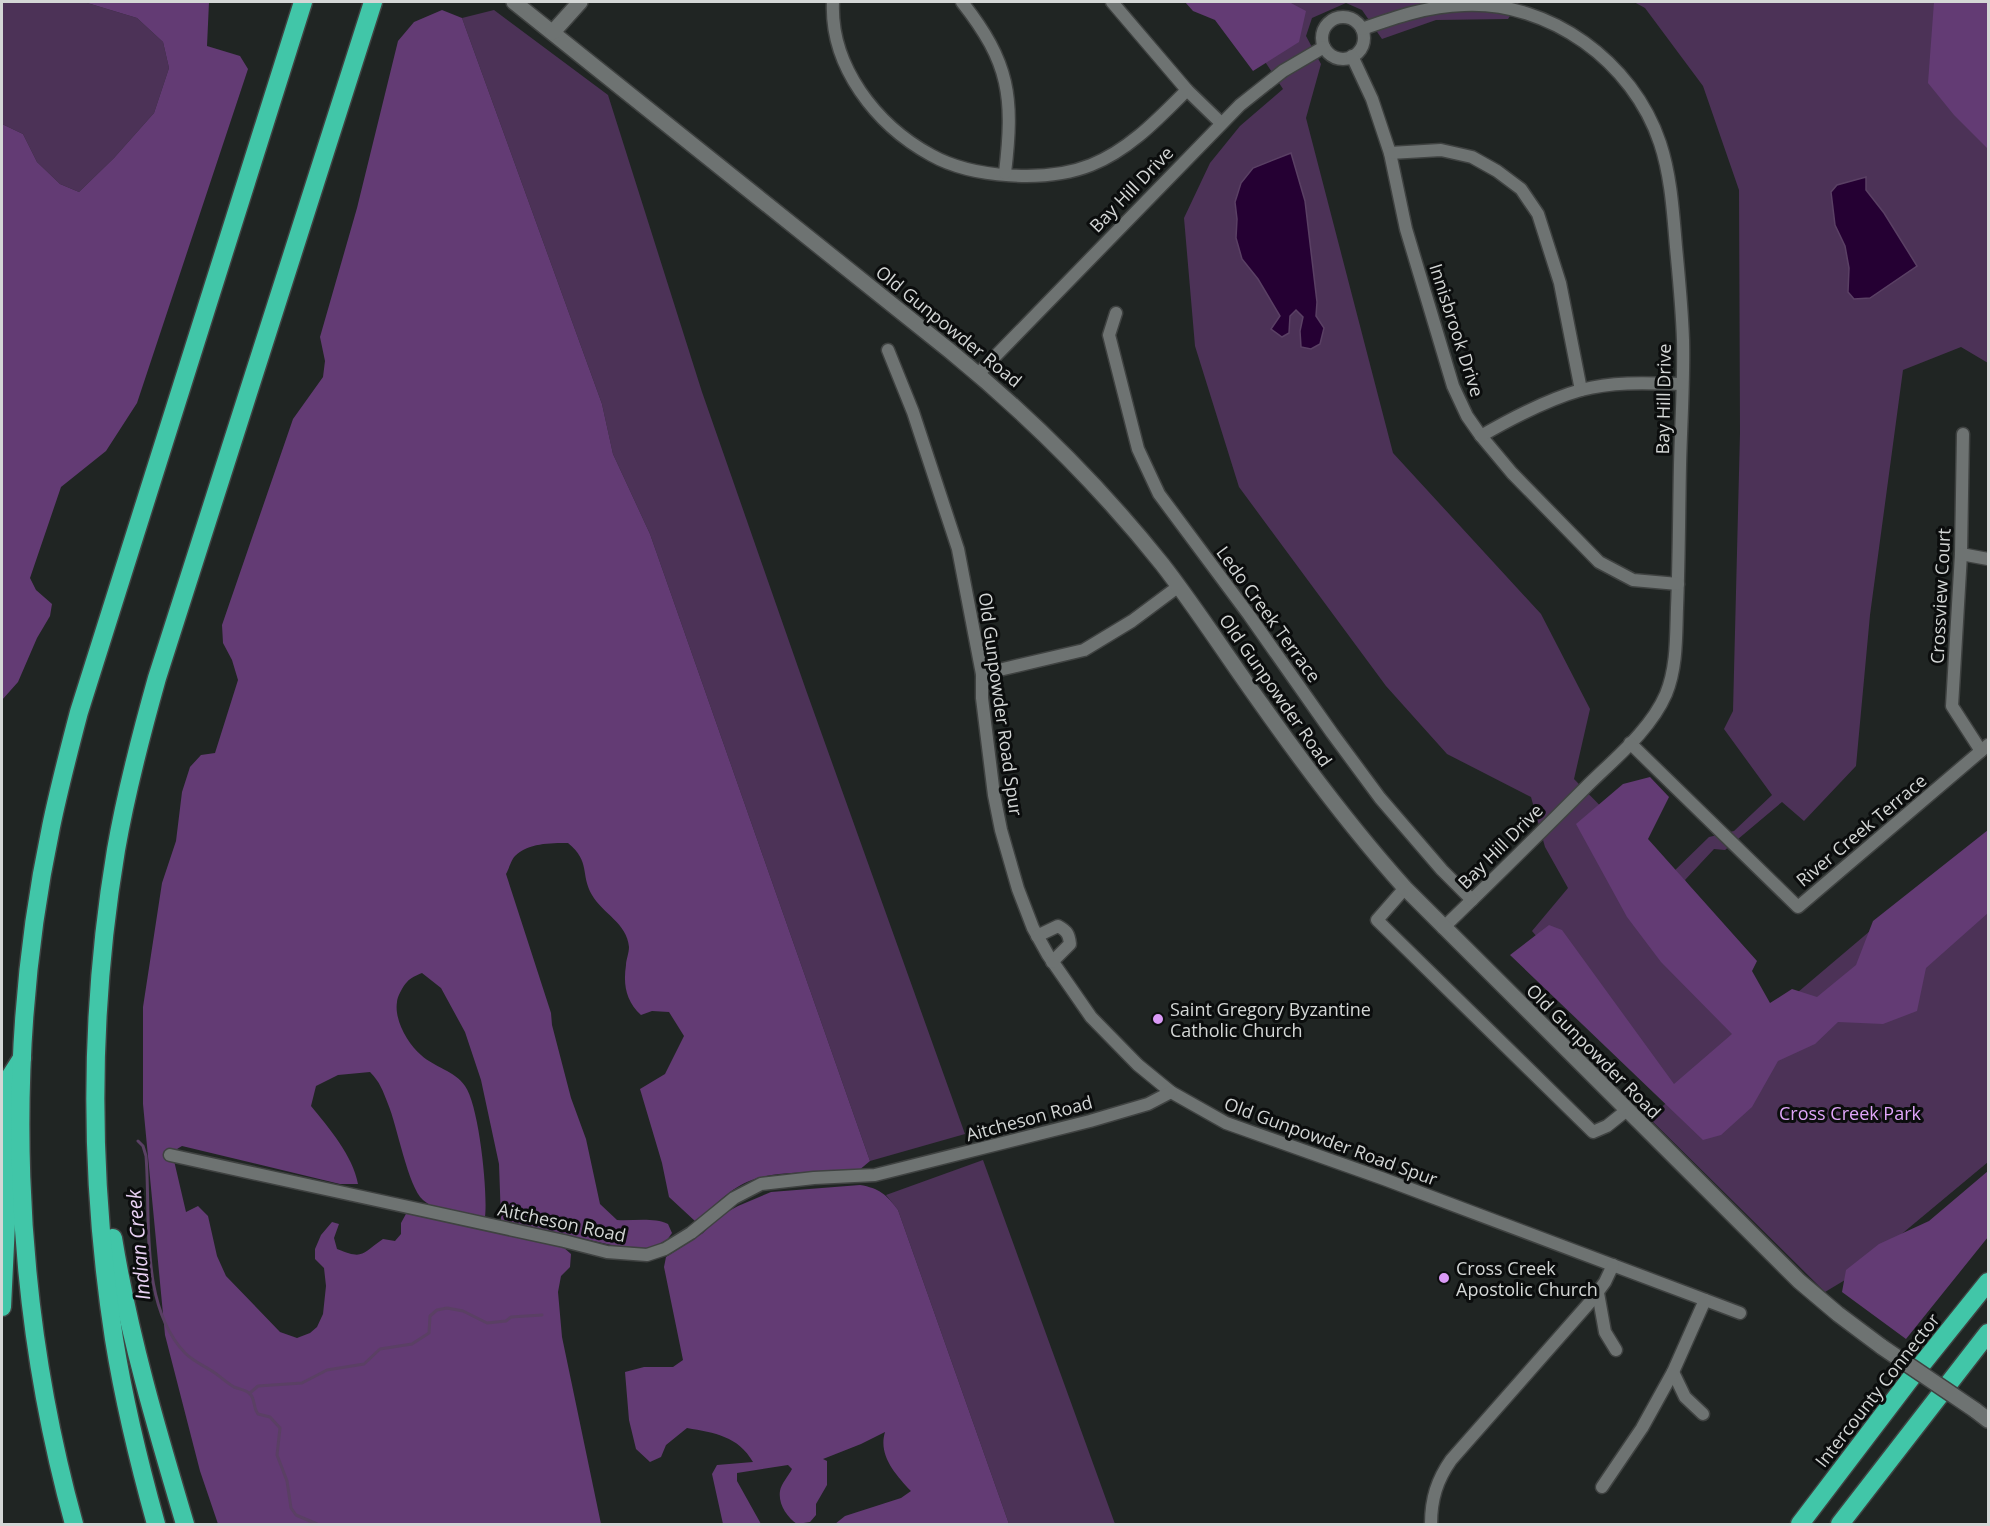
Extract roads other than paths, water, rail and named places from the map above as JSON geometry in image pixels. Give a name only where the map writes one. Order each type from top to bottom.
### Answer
[{"type":"highway","points":[[74,1524],[51,1427],[38,1355],[28,1283],[22,1181],[22,1057],[40,886],[50,827],[71,743],[303,2]]},
{"type":"highway","points":[[156,1524],[127,1409],[114,1338],[99,1203],[96,1078],[101,967],[108,904],[117,849],[143,730],[173,626],[373,2]]},
{"type":"highway","points":[[2,1307],[7,1203],[8,1080],[22,1057]]},
{"type":"highway","points":[[96,1078],[107,1202],[121,1282],[150,1407],[185,1524]]},
{"type":"highway","name":"Intercounty Connector","points":[[1800,1524],[1914,1374],[1989,1282]]},
{"type":"highway","points":[[1840,1524],[1989,1333]]},
{"type":"main road","name":"Old Gunpowder Road","points":[[514,2],[978,374],[1030,420],[1085,475],[1132,528],[1179,586],[1317,783],[1358,834],[1443,928],[1799,1281],[1882,1347],[1989,1420]]},
{"type":"main road","points":[[553,32],[580,2]]},
{"type":"street","points":[[832,2],[833,28],[842,60],[861,93],[885,120],[914,144],[939,159],[966,169],[1030,176],[1088,166],[1110,156],[1149,128],[1187,90]]},
{"type":"street","points":[[962,2],[991,43],[1004,73],[1009,95],[1009,141],[1005,173]]},
{"type":"street","points":[[1112,2],[1187,90],[1221,123]]},
{"type":"street","name":"Bay Hill Drive","points":[[1362,29],[1427,9],[1466,5],[1497,6],[1560,27],[1578,37],[1609,62],[1644,108],[1660,143],[1666,166],[1675,232],[1681,309],[1682,384],[1678,584],[1675,659],[1672,677],[1658,709],[1630,743],[1443,928]]},
{"type":"street","points":[[1347,17],[1358,23],[1362,29],[1361,48],[1352,56],[1339,58],[1328,52],[1324,46],[1322,34],[1324,28],[1334,19],[1347,17]]},
{"type":"street","name":"Bay Hill Drive","points":[[978,374],[1221,123],[1263,86],[1324,46]]},
{"type":"street","name":"Innisbrook Drive","points":[[1352,56],[1372,99],[1390,153],[1406,229],[1453,386],[1467,417],[1512,473],[1599,562],[1633,579],[1678,584]]},
{"type":"street","points":[[1390,153],[1440,150],[1472,157],[1497,171],[1521,189],[1539,214],[1560,283],[1581,390]]},
{"type":"street","name":"Ledo Creek Terrace","points":[[1116,313],[1109,335],[1138,449],[1159,494],[1250,615],[1375,791],[1434,861],[1472,900]]},
{"type":"street","name":"Old Gunpowder Road Spur","points":[[888,350],[913,412],[958,549],[982,674],[982,698],[1001,830],[1018,889],[1052,963],[1085,1009],[1108,1036],[1172,1092],[1226,1123],[1384,1179],[1740,1312]]},
{"type":"street","points":[[1481,436],[1534,408],[1581,390],[1629,383],[1682,384]]},
{"type":"street","name":"Crossview Court","points":[[1963,434],[1953,706],[1985,748]]},
{"type":"street","points":[[1960,554],[1988,559]]},
{"type":"street","points":[[982,674],[1084,650],[1132,621],[1179,586]]},
{"type":"street","name":"River Creek Terrace","points":[[1630,743],[1798,907],[1985,748]]},
{"type":"street","points":[[1405,888],[1377,920],[1593,1132],[1607,1126],[1627,1110]]},
{"type":"street","points":[[1038,936],[1058,927],[1065,930],[1069,936],[1070,944],[1052,963]]},
{"type":"street","name":"Aitcheson Road","points":[[170,1155],[607,1252],[647,1255],[665,1249],[692,1233],[734,1198],[761,1184],[814,1178],[875,1175],[1022,1140],[1090,1121],[1148,1104],[1172,1092]]},
{"type":"street","points":[[1431,1524],[1432,1500],[1438,1483],[1451,1460],[1598,1293],[1613,1265]]},
{"type":"street","points":[[1598,1293],[1605,1332],[1616,1350]]},
{"type":"street","points":[[1602,1487],[1642,1428],[1673,1372],[1705,1299]]},
{"type":"street","points":[[1673,1372],[1685,1397],[1703,1414]]},
{"type":"waterway","name":"Indian Creek","points":[[138,1141],[143,1146],[146,1156],[148,1232],[154,1286],[160,1311],[170,1333],[192,1359],[234,1387],[249,1393],[258,1414],[270,1417],[280,1428],[277,1455],[287,1481],[291,1508],[296,1515],[317,1524]]},
{"type":"waterway","points":[[250,1393],[258,1386],[302,1383],[327,1370],[364,1364],[380,1349],[412,1344],[429,1333],[430,1316],[437,1310],[447,1308],[463,1311],[487,1323],[506,1321],[511,1317],[542,1315]]},
{"type":"place","name":"Saint Gregory Byzantine Catholic Church","points":[[1158,1019]]},
{"type":"place","name":"Cross Creek Apostolic Church","points":[[1444,1278]]},
{"type":"park label","name":"Cross Creek Park","points":[[1850,1113]]}]
